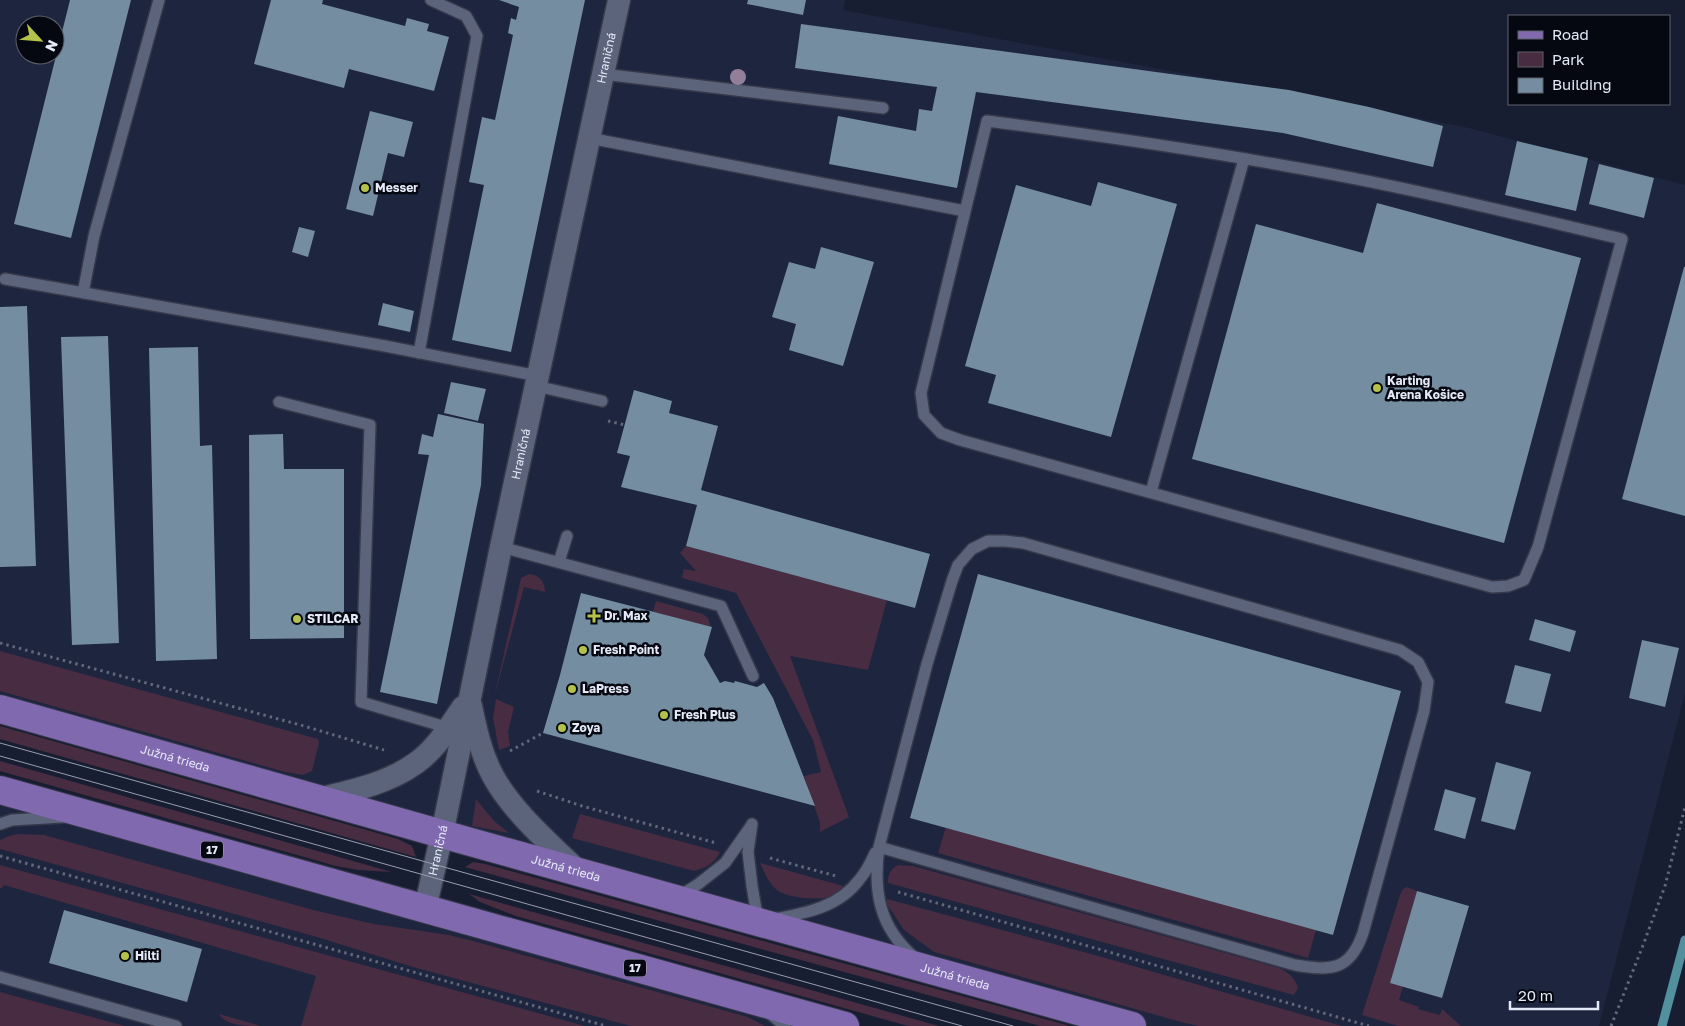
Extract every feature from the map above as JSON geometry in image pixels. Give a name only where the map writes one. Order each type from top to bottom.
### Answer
[{"type":"main road","name":"Južná trieda","points":[[0,708],[442,834],[1132,1026]]},
{"type":"main road","name":"17","points":[[0,790],[845,1026]]},
{"type":"street","name":"Hraničná","points":[[425,909],[619,0]]},
{"type":"street","points":[[318,799],[372,785],[394,777],[416,763],[435,745],[469,698]]},
{"type":"street","points":[[469,698],[479,745],[493,777],[534,828],[578,871]]},
{"type":"lane","points":[[83,293],[94,236],[159,0]]},
{"type":"lane","points":[[420,353],[476,36],[466,16],[431,0]]},
{"type":"lane","points":[[603,74],[883,108]]},
{"type":"lane","points":[[988,121],[1288,166],[1470,203],[1622,239],[1538,547],[1524,580],[1508,586],[1492,587],[960,440],[941,433],[924,415],[920,393],[965,211],[988,121]]},
{"type":"lane","points":[[589,138],[965,211]]},
{"type":"lane","points":[[1151,492],[1244,159]]},
{"type":"lane","points":[[5,279],[420,353],[537,381],[602,401]]},
{"type":"lane","points":[[280,402],[370,425],[361,702],[448,728]]},
{"type":"lane","points":[[559,562],[568,536]]},
{"type":"lane","points":[[879,847],[1295,965],[1310,968],[1332,968],[1348,959],[1355,952],[1359,943],[1424,711],[1428,682],[1418,662],[1400,650],[1023,543],[988,541],[972,549],[958,565],[952,580],[927,664],[879,847],[876,869],[876,886],[884,916],[892,932],[903,948],[928,970]]},
{"type":"lane","points":[[501,547],[721,606],[754,676]]},
{"type":"lane","points":[[0,824],[12,820],[90,815]]},
{"type":"lane","points":[[675,899],[725,863],[752,824],[748,852],[759,923],[810,912],[837,900],[859,881],[879,847]]},
{"type":"lane","points":[[0,977],[176,1026]]},
{"type":"lane","points":[[757,1002],[785,1026]]},
{"type":"path","points":[[0,643],[304,726],[387,751],[416,763]]},
{"type":"path","points":[[505,754],[544,733]]},
{"type":"path","points":[[535,791],[736,849]]},
{"type":"path","points":[[1611,1026],[1665,886],[1685,807]]},
{"type":"path","points":[[748,852],[859,881]]},
{"type":"path","points":[[0,856],[606,1026]]},
{"type":"path","points":[[876,886],[1369,1026]]},
{"type":"shaded area","points":[[0,0],[845,0],[843,10],[1203,77],[1291,91],[1469,128],[1685,185],[1685,693],[1599,1026],[1146,1026],[928,969],[0,709]]},
{"type":"shaded area","points":[[0,790],[845,1026],[0,1026]]},
{"type":"green space","points":[[686,546],[887,600],[868,670],[790,656],[849,817],[820,832],[820,823],[804,776],[821,772],[813,740],[736,593],[682,578],[684,569],[696,571],[680,553]]},
{"type":"green space","points":[[529,574],[541,580],[545,592],[524,587],[494,698],[521,578]]},
{"type":"green space","points":[[656,601],[703,614],[708,618],[711,627],[653,612]]},
{"type":"green space","points":[[0,651],[318,739],[319,743],[312,771],[303,775],[285,772],[0,691]]},
{"type":"green space","points":[[496,699],[514,707],[508,732],[510,746],[499,750],[493,718]]},
{"type":"green space","points":[[0,726],[398,839],[412,846],[416,857],[0,739]]},
{"type":"green space","points":[[0,761],[392,872],[358,870],[336,866],[0,771]]},
{"type":"green space","points":[[476,799],[494,821],[509,833],[472,826]]},
{"type":"green space","points":[[580,814],[720,852],[710,864],[694,871],[572,838]]},
{"type":"green space","points":[[946,827],[1316,930],[1308,958],[938,853]]},
{"type":"green space","points":[[18,834],[44,835],[317,911],[374,924],[449,935],[473,941],[748,1017],[765,1026],[631,1026],[413,967],[317,937],[0,849],[0,840]]},
{"type":"green space","points":[[473,862],[1070,1026],[1040,1026],[465,867]]},
{"type":"green space","points":[[760,863],[847,887],[825,898],[790,896],[780,892],[773,886]]},
{"type":"green space","points":[[0,865],[585,1026],[301,1026],[316,976],[4,885],[0,888]]},
{"type":"green space","points":[[898,865],[913,866],[1279,968],[1291,976],[1298,988],[1294,995],[888,883],[890,872]]},
{"type":"green space","points":[[1407,887],[1417,891],[1390,983],[1403,986],[1399,1000],[1419,1007],[1418,1009],[1440,1015],[1442,1009],[1461,1026],[1398,1026],[1362,1015],[1400,895],[1403,889]]},
{"type":"green space","points":[[469,894],[939,1026],[908,1026],[516,916],[480,902]]},
{"type":"green space","points":[[887,899],[1102,957],[1342,1026],[1198,1026],[1181,1022],[934,952],[904,930],[887,904]]},
{"type":"green space","points":[[0,992],[125,1026],[0,1026]]},
{"type":"green space","points":[[219,1014],[261,1026],[231,1023]]},
{"type":"building","points":[[70,0],[131,0],[71,238],[14,224],[54,65],[65,65],[65,20]]},
{"type":"building","points":[[271,0],[323,0],[322,4],[405,26],[407,18],[429,24],[427,31],[449,37],[434,91],[349,69],[344,88],[254,64]]},
{"type":"building","points":[[499,0],[585,0],[511,352],[452,340],[484,185],[469,182],[482,117],[495,120],[513,35],[508,33],[511,18],[516,20],[519,7]]},
{"type":"building","points":[[748,0],[806,0],[803,15],[747,4]]},
{"type":"building","points":[[801,24],[1289,90],[1369,107],[1443,126],[1433,167],[1283,133],[976,92],[957,188],[829,164],[838,116],[916,131],[919,109],[932,111],[937,87],[795,68]]},
{"type":"building","points":[[370,111],[413,122],[404,157],[388,153],[373,216],[346,209]]},
{"type":"building","points":[[1517,141],[1588,158],[1576,211],[1505,195]]},
{"type":"building","points":[[1599,164],[1654,178],[1644,218],[1589,204]]},
{"type":"building","points":[[1098,182],[1177,204],[1111,437],[988,403],[996,375],[965,366],[1016,185],[1091,206]]},
{"type":"building","points":[[1377,203],[1581,258],[1504,543],[1192,459],[1256,224],[1363,253]]},
{"type":"building","points":[[299,227],[315,231],[308,257],[292,252]]},
{"type":"building","points":[[821,247],[874,262],[843,366],[789,350],[796,324],[772,317],[789,262],[815,269]]},
{"type":"building","points":[[1685,267],[1685,516],[1622,499]]},
{"type":"building","points":[[383,303],[414,311],[410,332],[378,325]]},
{"type":"building","points":[[27,306],[36,566],[0,567],[0,307]]},
{"type":"building","points":[[108,336],[119,643],[72,645],[61,337]]},
{"type":"building","points":[[198,347],[200,446],[212,445],[217,659],[156,661],[149,348]]},
{"type":"building","points":[[451,382],[486,389],[478,421],[444,413]]},
{"type":"building","points":[[634,390],[672,401],[669,413],[718,426],[701,490],[930,554],[915,608],[686,546],[697,505],[621,487],[630,456],[617,453]]},
{"type":"building","points":[[438,414],[484,424],[481,485],[437,704],[380,692],[429,455],[418,454],[422,434],[433,437]]},
{"type":"building","points":[[283,434],[284,469],[344,469],[344,638],[250,639],[249,435]]},
{"type":"building","points":[[978,574],[1401,691],[1333,935],[910,818]]},
{"type":"building","name":"Fresh Plus","points":[[581,593],[712,627],[704,655],[720,683],[725,681],[734,683],[735,681],[757,687],[764,683],[773,698],[815,806],[543,733]]},
{"type":"building","points":[[1535,619],[1576,631],[1570,652],[1529,640]]},
{"type":"building","points":[[1642,640],[1679,648],[1665,707],[1629,698]]},
{"type":"building","points":[[1515,665],[1551,674],[1541,712],[1505,703]]},
{"type":"building","points":[[1496,762],[1531,772],[1515,830],[1481,821]]},
{"type":"building","points":[[1445,789],[1476,798],[1465,839],[1434,830]]},
{"type":"building","points":[[1417,891],[1469,906],[1442,998],[1390,983]]},
{"type":"building","name":"Hilti","points":[[64,910],[202,949],[187,1002],[49,963]]},
{"type":"waterway","points":[[1662,1026],[1685,940]]},
{"type":"tram line","points":[[0,743],[1013,1026]]},
{"type":"tram line","points":[[0,756],[962,1026]]},
{"type":"place","name":"Messer","points":[[365,188]]},
{"type":"place","name":"Karting Arena Košice","points":[[1377,388]]},
{"type":"place","name":"Dr. Max","points":[[594,616]]},
{"type":"place","name":"STILCAR","points":[[297,619]]},
{"type":"place","name":"Fresh Point","points":[[583,650]]},
{"type":"place","name":"LaPress","points":[[572,689]]},
{"type":"place","name":"Fresh Plus","points":[[664,715]]},
{"type":"place","name":"Zoya","points":[[562,728]]},
{"type":"place","name":"Hilti","points":[[125,956]]}]
